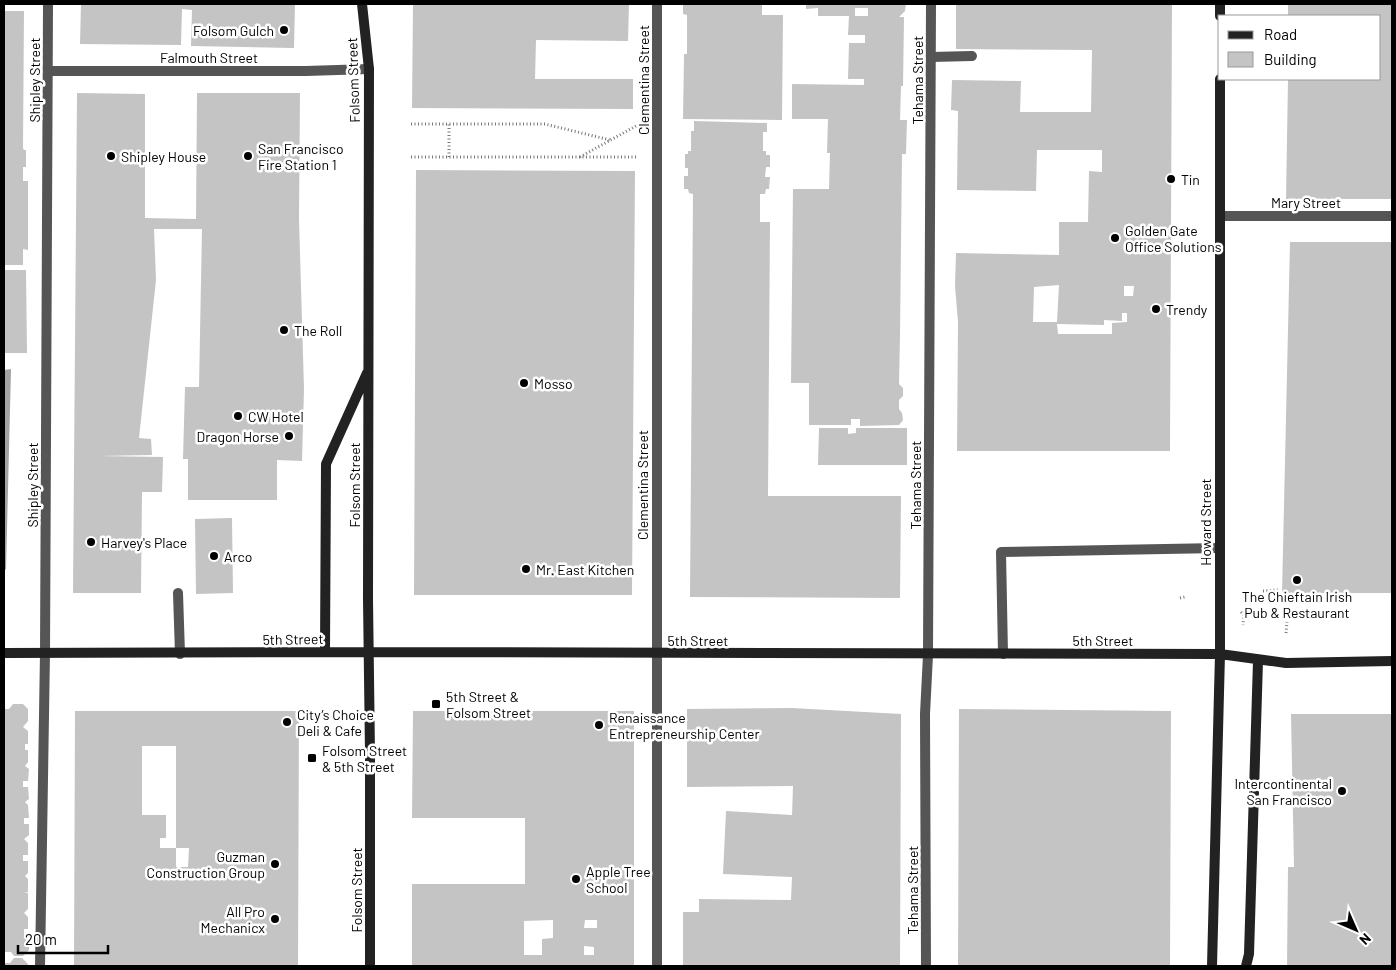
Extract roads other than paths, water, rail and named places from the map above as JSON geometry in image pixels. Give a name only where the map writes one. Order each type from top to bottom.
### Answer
[{"type":"main road","name":"Folsom Street","points":[[362,4],[369,69],[370,966]]},
{"type":"main road","name":"Howard Street","points":[[1212,966],[1220,654],[1220,80]]},
{"type":"main road","points":[[325,652],[326,464],[368,370]]},
{"type":"main road","name":"5th Street","points":[[4,653],[1220,654],[1286,663],[1392,661]]},
{"type":"main road","points":[[1246,966],[1249,954],[1258,660]]},
{"type":"street","name":"Shipley Street","points":[[40,966],[45,653],[48,4]]},
{"type":"street","name":"Clementina Street","points":[[657,4],[657,966]]},
{"type":"street","name":"Tehama Street","points":[[926,966],[924,714],[928,655],[931,4]]},
{"type":"street","points":[[931,57],[972,56]]},
{"type":"street","name":"Falmouth Street","points":[[48,70],[306,71],[369,69]]},
{"type":"street","name":"Mary Street","points":[[1221,216],[1392,216]]},
{"type":"street","points":[[1003,654],[1002,552],[1219,548]]},
{"type":"street","points":[[178,593],[180,654]]},
{"type":"place","name":"Folsom Gulch","points":[[284,30]]},
{"type":"place","name":"Shipley House","points":[[111,156]]},
{"type":"place","name":"San Francisco Fire Station 1","points":[[248,156]]},
{"type":"place","name":"Tin","points":[[1171,179]]},
{"type":"place","name":"Golden Gate Office Solutions","points":[[1115,238]]},
{"type":"place","name":"Trendy","points":[[1156,309]]},
{"type":"place","name":"The Roll","points":[[284,330]]},
{"type":"place","name":"Mosso","points":[[524,383]]},
{"type":"place","name":"CW Hotel","points":[[238,416]]},
{"type":"place","name":"Dragon Horse","points":[[289,436]]},
{"type":"place","name":"Harvey's Place","points":[[91,542]]},
{"type":"place","name":"Arco","points":[[214,556]]},
{"type":"place","name":"Mr. East Kitchen","points":[[526,569]]},
{"type":"place","name":"The Chieftain Irish Pub & Restaurant","points":[[1297,580]]},
{"type":"place","name":"5th Street & Folsom Street","points":[[436,704]]},
{"type":"place","name":"City’s Choice Deli & Cafe","points":[[287,722]]},
{"type":"place","name":"Renaissance Entrepreneurship Center","points":[[599,725]]},
{"type":"place","name":"Folsom Street & 5th Street","points":[[312,758]]},
{"type":"place","name":"Intercontinental San Francisco","points":[[1342,791]]},
{"type":"place","name":"Guzman Construction Group","points":[[275,864]]},
{"type":"place","name":"Apple Tree School","points":[[576,879]]},
{"type":"place","name":"All Pro Mechanicx","points":[[275,919]]}]
